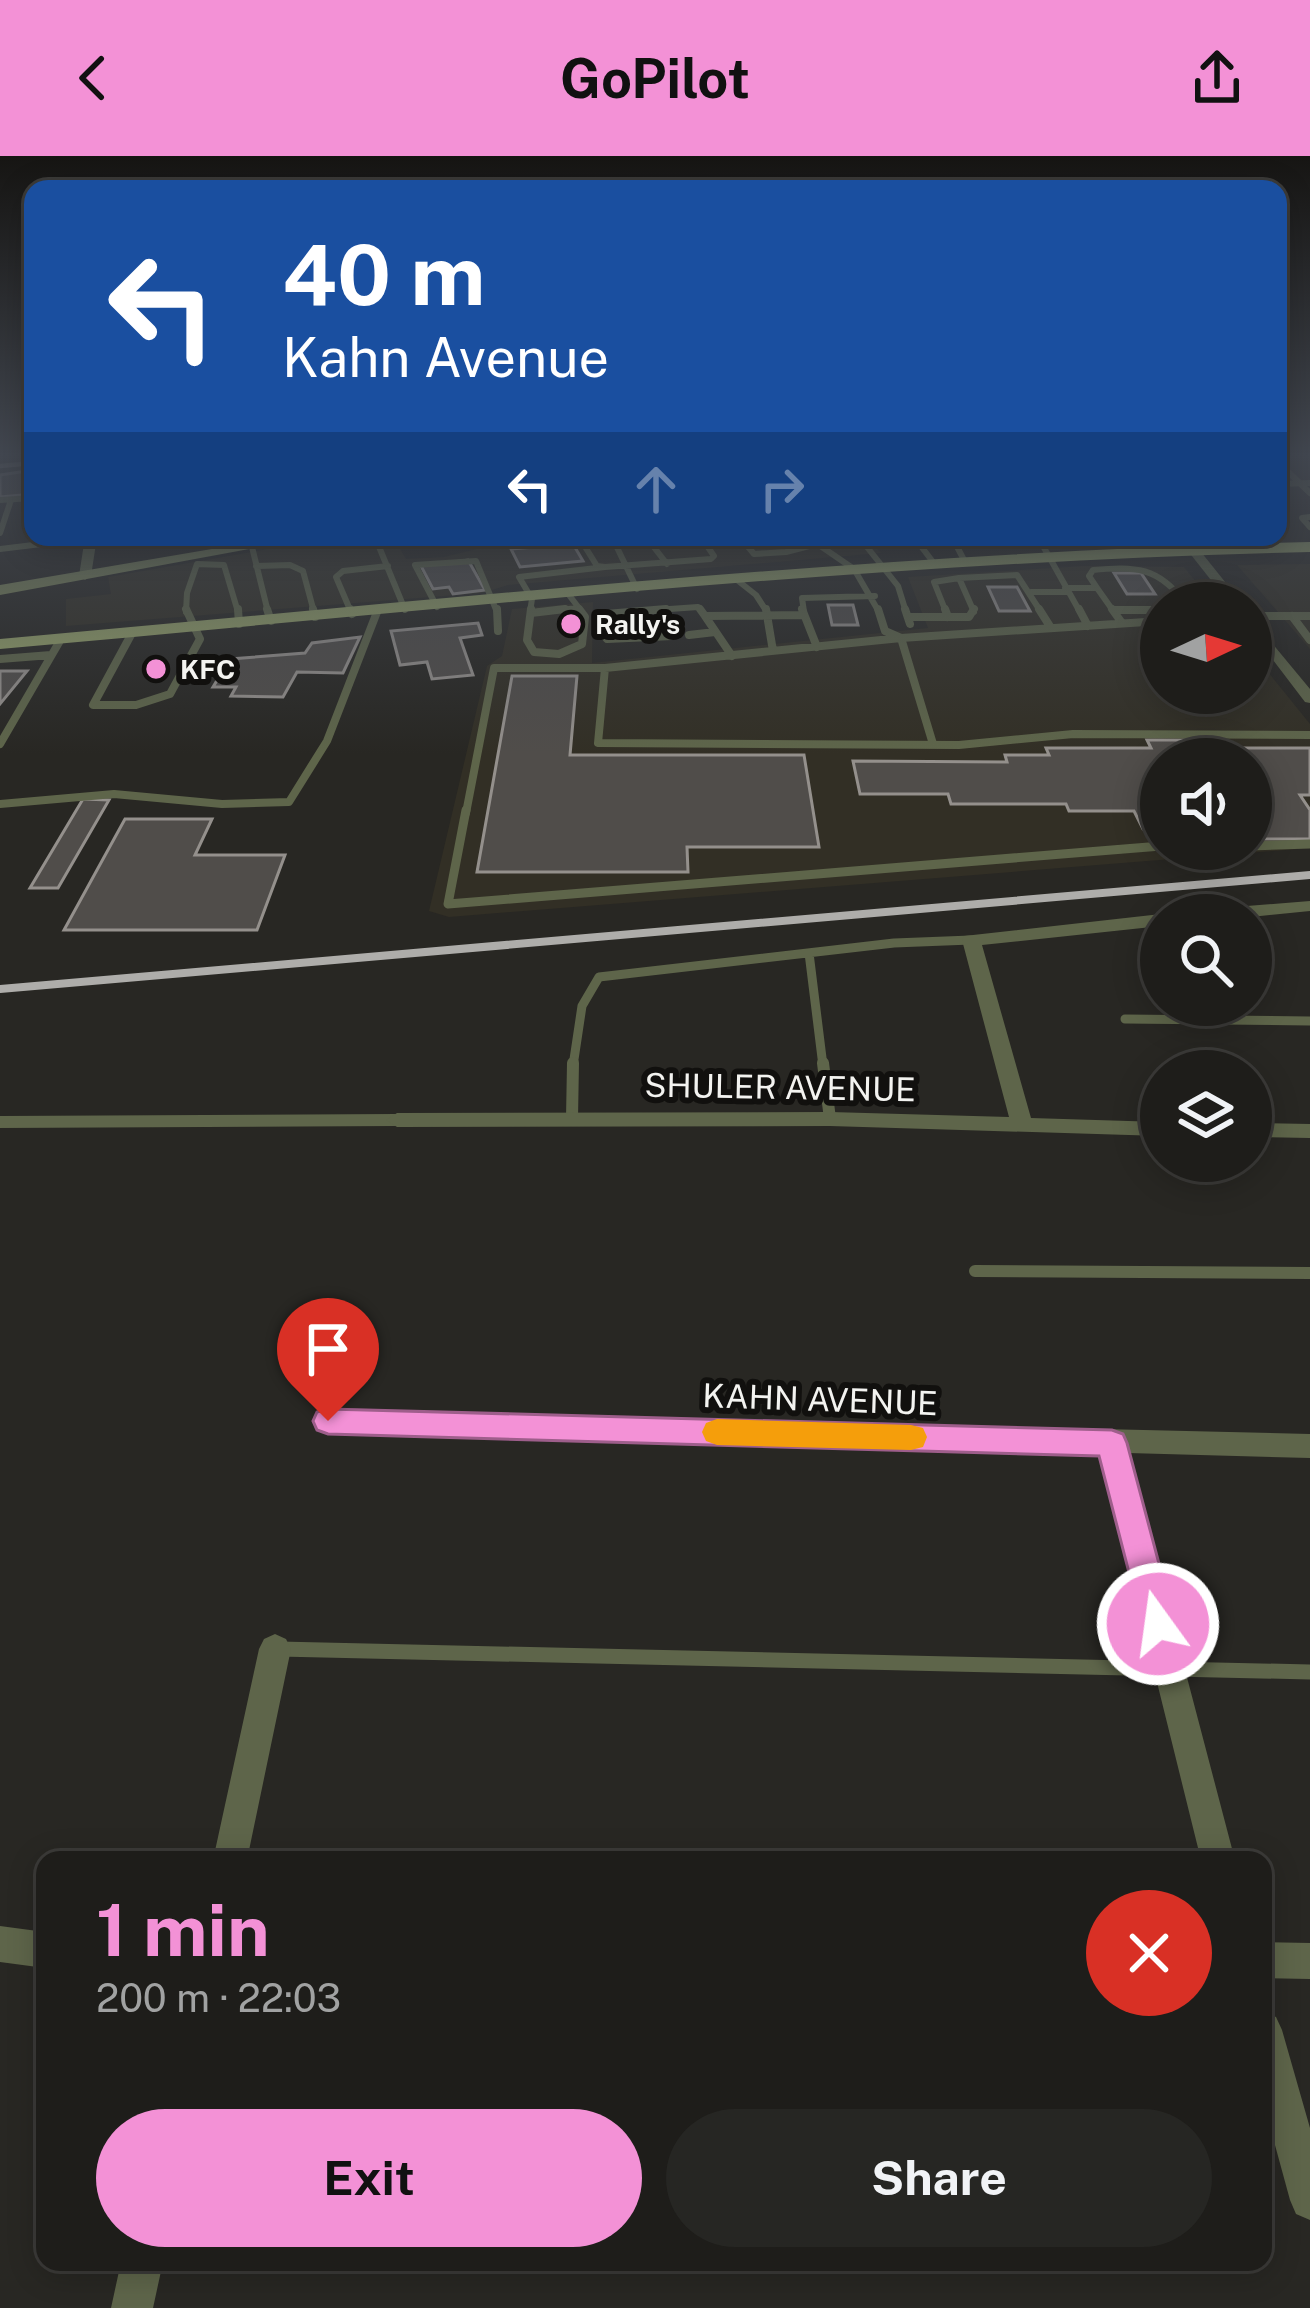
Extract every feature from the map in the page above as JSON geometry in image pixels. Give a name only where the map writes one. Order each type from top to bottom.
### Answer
[{"type":"main road","points":[[0,644],[56,647],[132,633],[496,602],[531,606],[637,589],[1065,553]]},
{"type":"street","points":[[85,576],[89,553]]},
{"type":"street","points":[[0,590],[227,553]]},
{"type":"street","points":[[1197,553],[1220,582]]},
{"type":"street","points":[[1272,646],[1307,691]]},
{"type":"street","points":[[1272,909],[1310,906]]},
{"type":"street","points":[[1023,1127],[971,940],[1140,922]]},
{"type":"street","name":"SHULER AVENUE","points":[[397,1120],[830,1119],[1140,1129]]},
{"type":"street","points":[[1272,1130],[1310,1131]]},
{"type":"street","name":"KAHN AVENUE","points":[[328,1421],[1310,1446]]},
{"type":"street","points":[[1112,1443],[1216,1851]]},
{"type":"street","points":[[232,1851],[275,1649]]},
{"type":"street","points":[[0,1944],[36,1949]]},
{"type":"street","points":[[1272,1960],[1310,1961]]},
{"type":"street","points":[[1272,2063],[1310,2200]]},
{"type":"street","points":[[131,2308],[140,2271]]},
{"type":"lane","points":[[251,553],[271,621]]},
{"type":"lane","points":[[382,553],[405,610]]},
{"type":"lane","points":[[590,553],[598,566],[605,567]]},
{"type":"lane","points":[[620,553],[637,589]]},
{"type":"lane","points":[[659,553],[667,564]]},
{"type":"lane","points":[[574,602],[585,617],[582,644],[559,654],[534,652],[527,646],[531,606],[519,578],[523,573],[711,560],[712,553]]},
{"type":"lane","points":[[836,553],[875,596],[885,631],[901,638],[933,745]]},
{"type":"lane","points":[[871,553],[898,586],[911,629],[901,638]]},
{"type":"lane","points":[[926,553],[933,562]]},
{"type":"lane","points":[[961,553],[964,560]]},
{"type":"lane","points":[[1046,555],[1088,626]]},
{"type":"lane","points":[[219,557],[237,599],[239,624]]},
{"type":"lane","points":[[132,633],[93,705],[136,705],[170,694],[200,639],[188,628],[184,590],[196,560]]},
{"type":"lane","points":[[437,607],[418,562],[476,561],[496,602],[498,631]]},
{"type":"lane","points":[[256,566],[290,565],[303,571],[315,617]]},
{"type":"lane","points":[[352,614],[336,577],[343,571],[388,566]]},
{"type":"lane","points":[[1122,623],[1089,576],[1093,570],[1151,569],[1166,574],[1171,582]]},
{"type":"lane","points":[[948,617],[934,582],[1017,575],[1051,628]]},
{"type":"lane","points":[[908,617],[974,614],[959,578]]},
{"type":"lane","points":[[737,580],[758,594],[771,615],[773,651]]},
{"type":"lane","points":[[1031,592],[1097,588]]},
{"type":"lane","points":[[817,647],[800,603],[807,596],[875,596]]},
{"type":"lane","points":[[671,636],[608,639],[603,634],[606,614],[690,605],[705,616],[732,656]]},
{"type":"lane","points":[[1113,610],[1140,610]]},
{"type":"lane","points":[[0,804],[114,794],[222,804],[289,802],[302,787],[334,719],[377,612]]},
{"type":"lane","points":[[705,616],[804,615]]},
{"type":"lane","points":[[1292,616],[1310,640]]},
{"type":"lane","points":[[1272,617],[1310,616]]},
{"type":"lane","points":[[1140,622],[901,638],[605,668],[494,668],[448,904],[1140,849]]},
{"type":"lane","points":[[689,635],[715,632]]},
{"type":"lane","points":[[0,658],[56,647]]},
{"type":"lane","points":[[0,744],[56,647]]},
{"type":"lane","points":[[605,668],[598,743],[933,745],[1073,734],[1310,735]]},
{"type":"lane","points":[[1272,845],[1310,844]]},
{"type":"lane","points":[[572,1118],[580,1008],[599,977],[971,940]]},
{"type":"lane","points":[[809,953],[830,1119]]},
{"type":"lane","points":[[1125,1019],[1310,1021]]},
{"type":"lane","points":[[0,1121],[397,1120]]},
{"type":"lane","points":[[975,1271],[1310,1273]]},
{"type":"lane","points":[[275,1649],[1310,1672]]},
{"type":"shaded area","points":[[243,553],[403,553],[406,559],[459,553],[876,553],[508,585],[482,593],[66,626],[66,599],[111,594],[108,577]]},
{"type":"shaded area","points":[[1310,564],[1310,649],[1272,605],[1272,582],[1252,582],[1237,565]]},
{"type":"shaded area","points":[[1084,566],[1184,567],[1196,582],[1140,582],[1140,714],[1272,714],[1272,677],[1310,724],[1310,848],[1272,851],[1272,738],[1140,738],[1140,862],[449,917],[429,911],[487,666],[502,656],[512,609],[593,602],[592,663],[928,628],[908,577]]},
{"type":"building","points":[[513,553],[579,553],[583,561],[520,567]]},
{"type":"building","points":[[468,560],[485,590],[453,594],[449,587],[433,589],[421,566]]},
{"type":"building","points":[[1114,573],[1141,573],[1147,582],[1140,582],[1140,594],[1127,594]]},
{"type":"building","points":[[988,587],[1017,587],[1030,611],[999,611]]},
{"type":"building","points":[[828,605],[853,605],[858,625],[832,625]]},
{"type":"building","points":[[478,623],[482,635],[460,638],[473,675],[432,679],[427,662],[400,665],[391,631]]},
{"type":"building","points":[[360,637],[343,673],[297,672],[283,697],[231,696],[236,687],[213,687],[230,659],[305,653],[312,643]]},
{"type":"building","points":[[0,671],[27,671],[0,704]]},
{"type":"building","points":[[512,676],[577,676],[570,755],[804,755],[819,847],[687,847],[688,872],[477,872]]},
{"type":"building","points":[[1046,748],[1140,748],[1140,823],[1134,811],[1069,811],[1066,804],[951,804],[948,794],[860,794],[853,761],[1007,762],[1005,755],[1049,755]]},
{"type":"building","points":[[1272,748],[1310,748],[1310,795],[1300,795],[1310,810],[1310,839],[1272,839]]},
{"type":"building","points":[[83,799],[109,800],[58,888],[30,888]]},
{"type":"building","points":[[125,819],[212,819],[195,855],[285,855],[257,930],[64,930]]},
{"type":"railway","points":[[0,989],[1310,875]]},
{"type":"slow traffic","points":[[717,1432],[911,1437]]},
{"type":"place","name":"Rally's","points":[[571,624]]},
{"type":"place","name":"KFC","points":[[156,669]]},
{"type":"route","points":[[328,1421],[1112,1443],[1158,1624]]}]
